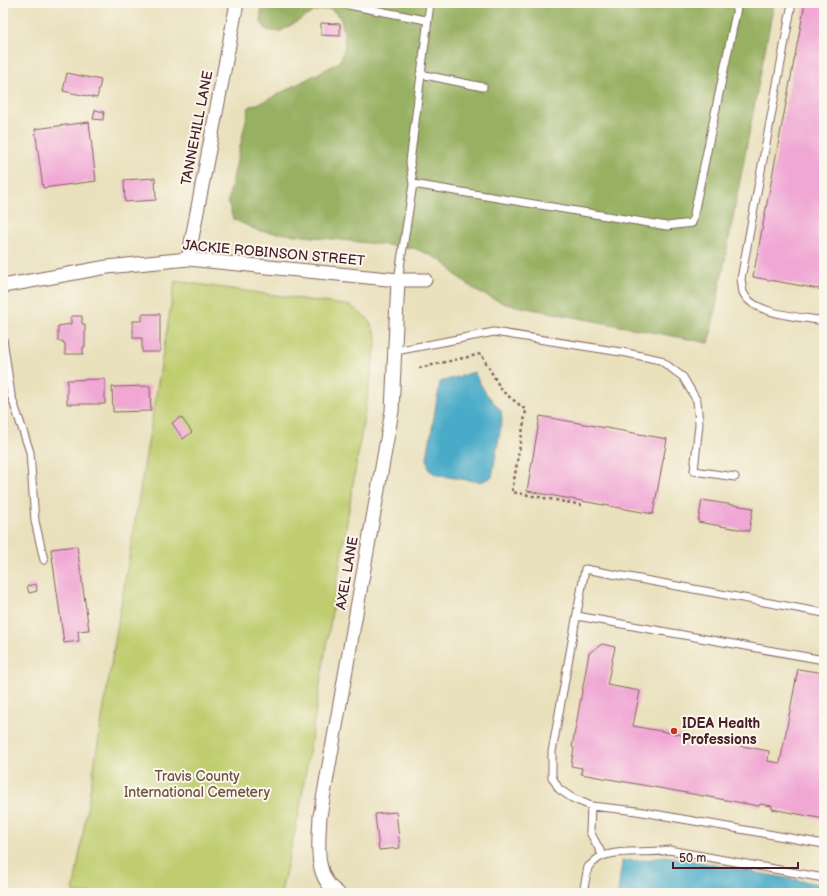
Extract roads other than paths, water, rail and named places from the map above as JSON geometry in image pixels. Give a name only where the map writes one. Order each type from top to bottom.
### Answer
[{"type":"street","name":"TANNEHILL LANE","points":[[188,259],[237,3]]},
{"type":"street","name":"JACKIE ROBINSON STREET","points":[[3,286],[107,267],[188,259],[398,280],[425,280]]},
{"type":"street","name":"AXEL LANE","points":[[338,893],[333,890],[321,870],[319,851],[320,816],[392,411],[396,351],[398,280]]},
{"type":"lane","points":[[338,3],[426,20]]},
{"type":"lane","points":[[398,280],[413,184],[410,162],[426,20],[430,3]]},
{"type":"lane","points":[[413,184],[667,226],[692,223],[738,3]]},
{"type":"lane","points":[[792,3],[741,279],[743,293],[754,304],[764,310],[824,321]]},
{"type":"lane","points":[[420,74],[483,87]]},
{"type":"lane","points":[[396,351],[494,332],[627,353],[660,360],[683,377],[697,401],[699,424],[694,471],[735,477]]},
{"type":"lane","points":[[3,339],[11,395],[30,452],[35,521],[44,560]]},
{"type":"lane","points":[[824,612],[586,569],[552,752],[552,777],[559,789],[572,798],[591,806],[636,811],[824,844]]},
{"type":"lane","points":[[577,616],[824,660]]},
{"type":"lane","points":[[591,806],[590,832],[603,856]]},
{"type":"lane","points":[[583,893],[588,867],[603,856],[627,852],[652,853],[669,850],[824,878]]},
{"type":"water","points":[[474,372],[485,392],[501,411],[502,420],[492,477],[480,482],[437,475],[429,470],[427,458],[440,382]]},
{"type":"water","points":[[665,856],[824,885],[824,893],[618,893],[622,861],[647,860]]},
{"type":"place","name":"IDEA Health Professions","points":[[674,731]]},
{"type":"park label","name":"Travis County International Cemetery","points":[[197,784]]}]
